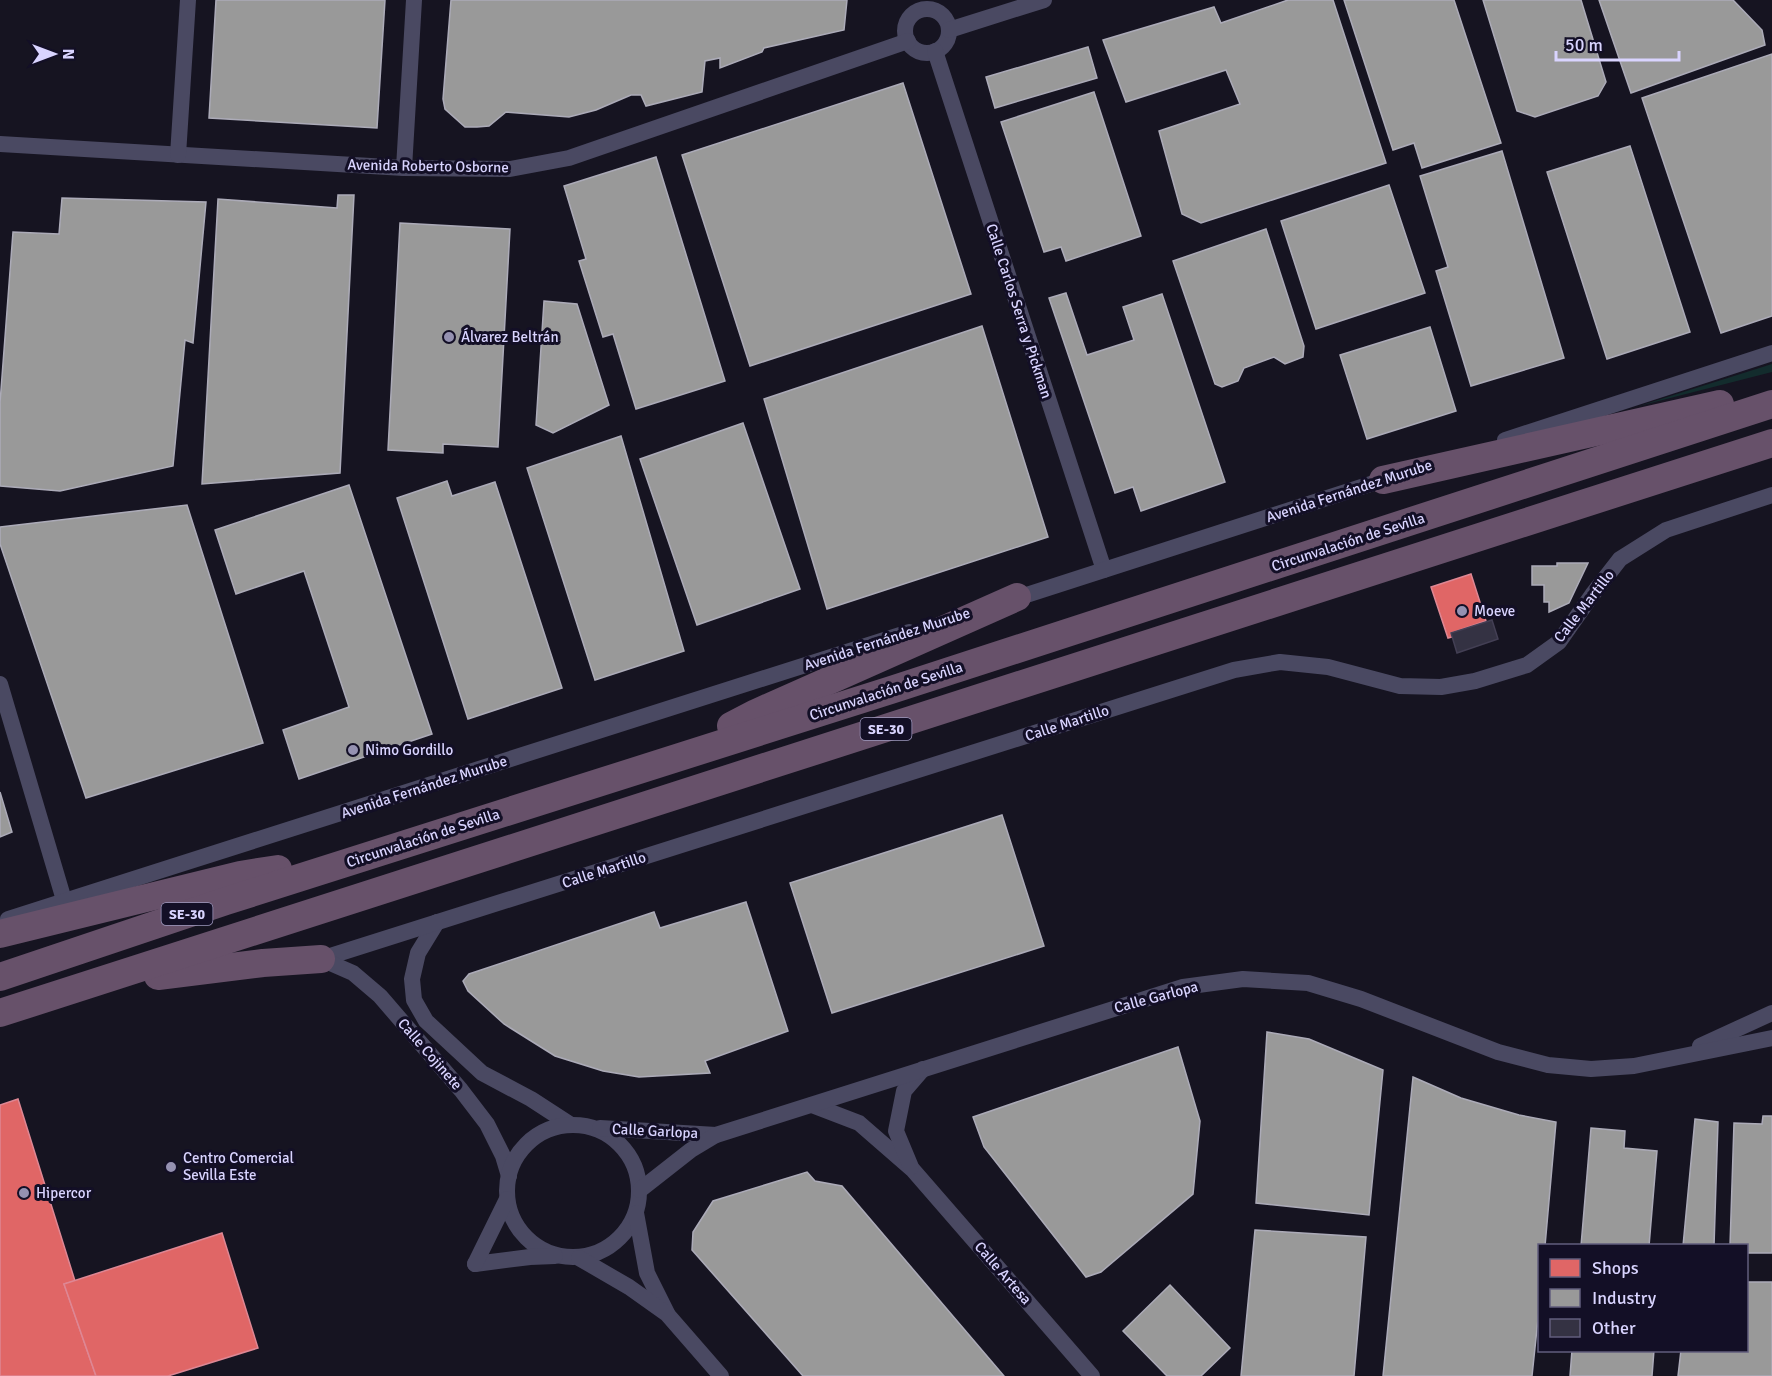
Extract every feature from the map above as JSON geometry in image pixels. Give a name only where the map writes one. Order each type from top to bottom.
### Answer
[{"type":"highway","points":[[1383,480],[1772,392]]},
{"type":"highway","name":"Circunvalación de Sevilla","points":[[0,977],[374,853],[902,687],[1772,404]]},
{"type":"highway","name":"SE-30","points":[[0,1013],[1772,443]]},
{"type":"highway","points":[[674,758],[756,713],[1017,597]]},
{"type":"highway","points":[[0,934],[240,875],[374,853]]},
{"type":"highway","points":[[93,983],[263,963],[321,959]]},
{"type":"street","points":[[178,155],[188,0]]},
{"type":"street","points":[[404,168],[414,0]]},
{"type":"street","points":[[949,30],[1044,0]]},
{"type":"street","points":[[913,7],[933,10],[944,17],[949,30],[946,43],[935,51],[923,52],[908,41],[906,30],[913,7]]},
{"type":"street","name":"Avenida Roberto Osborne","points":[[0,144],[404,168],[510,169],[569,158],[908,41]]},
{"type":"street","name":"Calle Carlos Serra y Pickman","points":[[935,51],[1104,570]]},
{"type":"street","name":"Avenida Fernández Murube","points":[[0,922],[1104,570],[1772,353]]},
{"type":"street","name":"Calle Martillo","points":[[321,959],[1234,670],[1280,662],[1328,667],[1400,686],[1441,687],[1475,681],[1527,665],[1559,642],[1620,559],[1666,530],[1772,495]]},
{"type":"street","points":[[0,684],[64,900]]},
{"type":"street","name":"Calle Cojinete","points":[[437,922],[418,953],[412,979],[414,1000],[426,1021],[482,1073],[531,1099],[571,1125]]},
{"type":"street","name":"Calle Cojinete","points":[[321,959],[353,973],[380,996],[461,1090],[487,1124],[509,1176]]},
{"type":"street","name":"Calle Garlopa","points":[[640,1190],[691,1150],[716,1135],[1183,987],[1243,979],[1308,983],[1361,999],[1498,1052],[1548,1065],[1591,1069],[1634,1066],[1772,1038]]},
{"type":"street","name":"Calle Garlopa","points":[[1672,1058],[1772,1013]]},
{"type":"street","name":"Calle Artesa","points":[[913,1170],[896,1131],[904,1091],[923,1069]]},
{"type":"street","name":"Calle Artesa","points":[[812,1105],[859,1123],[913,1170],[1092,1376]]},
{"type":"street","points":[[556,1256],[529,1241],[514,1223],[507,1199],[509,1176],[518,1155],[534,1138],[548,1130],[571,1125],[593,1128],[614,1139],[629,1156],[635,1168],[640,1190],[636,1213],[647,1273],[667,1314]]},
{"type":"street","name":"Calle Garlopa","points":[[593,1128],[716,1135]]},
{"type":"street","points":[[507,1199],[475,1264],[530,1257],[579,1258],[601,1252],[620,1239],[636,1213]]},
{"type":"street","points":[[579,1258],[629,1287],[667,1314],[721,1376]]},
{"type":"green space","points":[[1772,364],[1772,372],[1639,406]]},
{"type":"building: Shops","points":[[1471,574],[1486,621],[1451,633],[1452,637],[1448,638],[1431,587]]},
{"type":"building: Shops","name":"Hipercor","points":[[18,1099],[75,1281],[64,1284],[96,1376],[0,1376],[0,1105]]},
{"type":"building: Shops","points":[[222,1233],[258,1348],[168,1376],[96,1376],[64,1284]]},
{"type":"building: Industry","points":[[216,0],[385,0],[377,128],[209,118]]},
{"type":"building: Industry","points":[[451,0],[847,0],[844,30],[764,48],[762,52],[720,68],[720,58],[705,61],[702,92],[646,106],[641,95],[631,95],[596,110],[569,117],[506,112],[489,126],[465,127],[445,109],[443,99]]},
{"type":"building: Industry","points":[[1288,0],[1333,0],[1386,163],[1201,223],[1182,214],[1159,131],[1240,104],[1226,70],[1126,102],[1103,40],[1214,7],[1221,23]]},
{"type":"building: Industry","points":[[1344,0],[1454,0],[1501,143],[1422,168],[1414,143],[1393,150]]},
{"type":"building: Industry","points":[[1483,0],[1581,0],[1606,82],[1598,96],[1535,117],[1517,111]]},
{"type":"building: Industry","points":[[1599,0],[1733,0],[1762,30],[1765,45],[1631,93]]},
{"type":"building: Industry","points":[[1088,47],[1097,78],[995,108],[986,77]]},
{"type":"building: Industry","points":[[1772,54],[1772,316],[1721,333],[1642,98]]},
{"type":"building: Industry","points":[[903,83],[971,294],[750,366],[682,155]]},
{"type":"building: Industry","points":[[1094,92],[1141,236],[1066,261],[1061,247],[1044,252],[1001,122]]},
{"type":"building: Industry","points":[[1630,146],[1690,332],[1607,359],[1547,172]]},
{"type":"building: Industry","points":[[1502,151],[1564,358],[1471,386],[1436,271],[1448,267],[1420,176]]},
{"type":"building: Industry","points":[[656,157],[725,381],[636,409],[613,334],[603,337],[579,261],[586,259],[564,186]]},
{"type":"building: Industry","points":[[1389,185],[1425,293],[1316,329],[1281,221]]},
{"type":"building: Industry","points":[[338,195],[354,195],[340,473],[202,484],[218,199],[337,208]]},
{"type":"building: Industry","points":[[62,198],[206,202],[193,343],[185,340],[173,466],[60,491],[0,486],[0,403],[13,232],[59,234]]},
{"type":"building: Industry","name":"Álvarez Beltrán","points":[[400,223],[510,229],[498,447],[443,444],[443,453],[388,450]]},
{"type":"building: Industry","points":[[1266,229],[1304,346],[1303,357],[1285,364],[1274,357],[1244,368],[1238,381],[1222,387],[1215,384],[1173,261]]},
{"type":"building: Industry","points":[[1066,293],[1087,355],[1134,340],[1123,307],[1162,294],[1225,482],[1141,511],[1133,487],[1115,493],[1049,298]]},
{"type":"building: Industry","name":"Álvarez Beltrán","points":[[544,301],[577,304],[609,405],[553,433],[536,425]]},
{"type":"building: Industry","points":[[982,326],[1048,537],[827,609],[764,399]]},
{"type":"building: Industry","points":[[1430,327],[1456,411],[1367,439],[1340,355]]},
{"type":"building: Industry","points":[[743,423],[800,589],[697,625],[640,459]]},
{"type":"building: Industry","points":[[621,436],[684,651],[595,680],[527,468]]},
{"type":"building: Industry","points":[[447,481],[452,496],[495,482],[562,688],[468,719],[397,498]]},
{"type":"building: Industry","points":[[349,485],[432,734],[299,779],[283,730],[349,707],[304,571],[236,594],[215,530]]},
{"type":"building: Industry","points":[[187,505],[263,743],[86,798],[0,544],[0,527]]},
{"type":"building: Industry","points":[[1557,563],[1588,563],[1569,603],[1549,612],[1549,602],[1544,602],[1544,585],[1532,585],[1532,566],[1557,566]]},
{"type":"building: Industry","points":[[0,792],[12,832],[0,837]]},
{"type":"building: Industry","points":[[1002,815],[1044,946],[832,1013],[790,883]]},
{"type":"building: Industry","points":[[746,902],[788,1031],[705,1061],[710,1073],[639,1077],[603,1071],[555,1056],[504,1024],[468,991],[463,981],[469,974],[654,912],[660,928]]},
{"type":"building: Industry","points":[[1267,1032],[1309,1039],[1383,1070],[1369,1215],[1256,1203]]},
{"type":"building: Industry","points":[[1178,1047],[1200,1121],[1193,1194],[1101,1272],[1086,1277],[984,1147],[973,1117]]},
{"type":"building: Industry","points":[[1413,1077],[1461,1098],[1519,1115],[1556,1122],[1545,1244],[1538,1244],[1538,1319],[1532,1376],[1383,1376]]},
{"type":"building: Industry","points":[[1763,1116],[1772,1116],[1772,1253],[1748,1253],[1748,1244],[1730,1244],[1734,1123],[1762,1124]]},
{"type":"building: Industry","points":[[1695,1119],[1718,1122],[1714,1244],[1683,1244]]},
{"type":"building: Industry","points":[[1591,1128],[1625,1131],[1624,1148],[1657,1151],[1649,1244],[1581,1244]]},
{"type":"building: Industry","points":[[807,1172],[815,1181],[842,1186],[1004,1376],[803,1376],[692,1250],[693,1232],[713,1201]]},
{"type":"building: Industry","points":[[1255,1230],[1366,1237],[1354,1376],[1241,1376]]},
{"type":"building: Industry","points":[[1748,1282],[1772,1282],[1772,1376],[1678,1376],[1681,1352],[1748,1352]]},
{"type":"building: Industry","points":[[1170,1285],[1230,1348],[1201,1376],[1167,1376],[1123,1331]]},
{"type":"building: Industry","points":[[1572,1352],[1654,1352],[1652,1376],[1570,1376]]},
{"type":"building: Other","points":[[1492,620],[1498,639],[1457,653],[1451,633]]},
{"type":"place","name":"Álvarez Beltrán","points":[[449,337]]},
{"type":"place","name":"Moeve","points":[[1462,611]]},
{"type":"place","name":"Nimo Gordillo","points":[[353,750]]},
{"type":"place","name":"Centro Comercial Sevilla Este","points":[[171,1167]]},
{"type":"place","name":"Hipercor","points":[[24,1193]]}]
